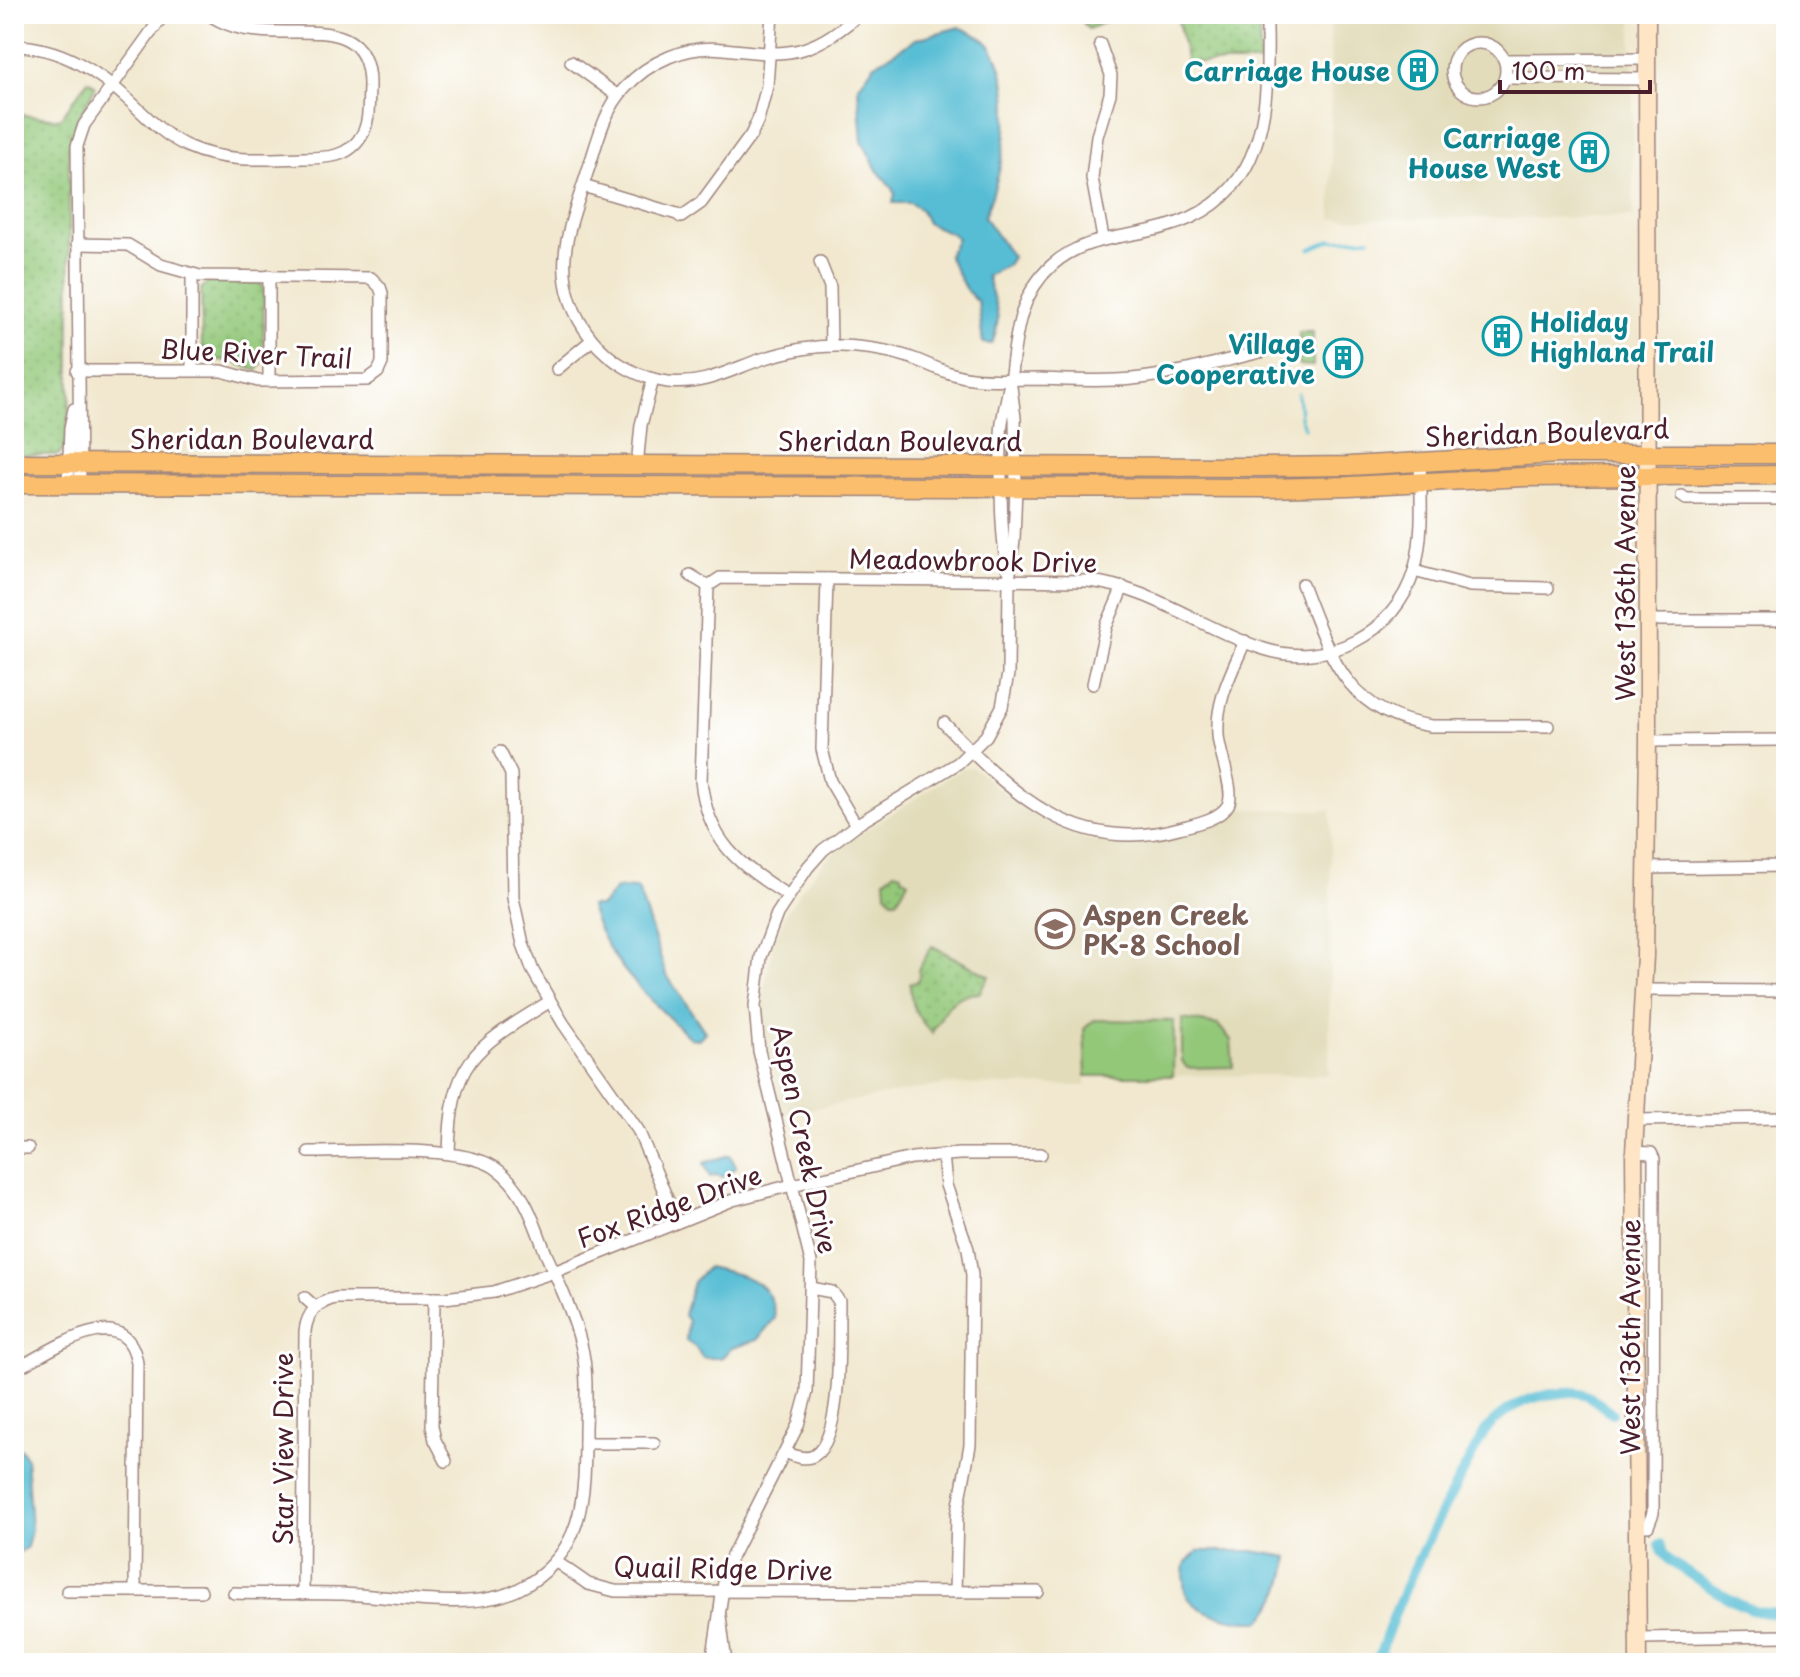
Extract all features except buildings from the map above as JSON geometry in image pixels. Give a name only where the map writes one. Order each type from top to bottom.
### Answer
[{"type":"main road","name":"West 136th Avenue","points":[[1638,1663],[1634,1152],[1644,990],[1648,741],[1647,14]]},
{"type":"main road","name":"Sheridan Boulevard","points":[[14,463],[1306,466],[1529,455],[1786,454]]},
{"type":"main road","name":"Sheridan Boulevard","points":[[14,484],[1266,488],[1525,477],[1786,475]]},
{"type":"street","points":[[74,484],[79,135],[164,14]]},
{"type":"street","points":[[14,46],[44,49],[77,62],[111,86],[172,138],[194,149],[226,158],[328,158],[366,141],[369,74],[362,44],[329,32],[245,30],[208,14]]},
{"type":"street","points":[[583,186],[681,217],[695,208],[751,135],[758,120],[767,86],[772,14]]},
{"type":"street","points":[[860,14],[821,42],[787,52],[719,48],[684,52],[652,65],[618,96],[603,125],[583,186],[568,237],[565,274],[571,304],[592,340],[621,365],[653,379],[685,383],[703,381],[782,353],[831,346],[895,353],[965,377],[1132,379],[1265,351]]},
{"type":"street","name":"Aspen Creek Drive","points":[[712,1663],[721,1592],[729,1560],[798,1425],[807,1392],[811,1288],[809,1253],[759,1051],[755,1006],[761,957],[787,895],[823,850],[856,825],[958,763],[972,752],[995,722],[1006,691],[1009,580],[1014,540],[1008,487],[1015,418],[1010,379],[1019,317],[1034,287],[1066,255],[1103,238],[1162,228],[1190,219],[1214,203],[1242,174],[1258,145],[1266,112],[1266,14]]},
{"type":"street","points":[[1480,42],[1495,47],[1505,60],[1505,78],[1495,92],[1478,97],[1461,91],[1456,84],[1452,66],[1460,50],[1480,42]]},
{"type":"street","points":[[1100,44],[1111,75],[1110,94],[1095,146],[1092,178],[1103,238]]},
{"type":"street","points":[[1505,60],[1647,59]]},
{"type":"street","points":[[571,62],[618,96]]},
{"type":"street","points":[[1505,78],[1647,79]]},
{"type":"street","name":"Blue River Trail","points":[[77,244],[128,245],[161,265],[192,275],[373,274],[382,293],[384,371],[367,380],[269,381],[247,379],[222,371],[77,371]]},
{"type":"street","points":[[820,262],[830,287],[831,346]]},
{"type":"street","points":[[192,275],[192,370]]},
{"type":"street","points":[[269,276],[269,381]]},
{"type":"street","points":[[557,369],[592,340]]},
{"type":"street","points":[[637,466],[641,425],[653,379]]},
{"type":"street","name":"Meadowbrook Drive","points":[[708,586],[720,578],[1088,581],[1123,587],[1277,653],[1329,652],[1350,644],[1378,627],[1399,604],[1418,554],[1420,462]]},
{"type":"street","points":[[1682,496],[1686,499],[1786,499]]},
{"type":"street","points":[[1414,571],[1470,586],[1548,588]]},
{"type":"street","points":[[690,575],[708,586],[701,781],[708,815],[726,848],[751,872],[787,895]]},
{"type":"street","points":[[827,579],[822,749],[830,781],[856,825]]},
{"type":"street","points":[[1302,584],[1329,652],[1353,689],[1380,711],[1397,719],[1431,726],[1548,726]]},
{"type":"street","points":[[1093,684],[1103,639],[1123,587]]},
{"type":"street","points":[[1648,620],[1786,620]]},
{"type":"street","points":[[944,723],[999,779],[1054,817],[1090,831],[1134,836],[1156,834],[1217,814],[1229,804],[1231,796],[1218,736],[1220,703],[1245,641]]},
{"type":"street","points":[[1648,741],[1786,740]]},
{"type":"street","points":[[500,752],[511,774],[511,874],[517,921],[533,971],[549,1002],[638,1130],[677,1222]]},
{"type":"street","points":[[1645,868],[1786,866]]},
{"type":"street","points":[[1644,990],[1786,991]]},
{"type":"street","points":[[449,1153],[453,1097],[466,1068],[498,1033],[549,1002]]},
{"type":"street","points":[[1635,1120],[1786,1118]]},
{"type":"street","points":[[14,1148],[28,1148]]},
{"type":"street","points":[[234,1593],[484,1600],[523,1586],[555,1561],[572,1537],[582,1508],[586,1385],[582,1346],[525,1201],[517,1188],[483,1161],[449,1153],[309,1152]]},
{"type":"street","name":"Fox Ridge Drive","points":[[315,1307],[336,1298],[434,1298],[494,1292],[554,1272],[733,1200],[880,1163],[943,1155],[1041,1154]]},
{"type":"street","points":[[943,1155],[946,1185],[968,1249],[972,1275],[970,1445],[957,1516],[955,1592]]},
{"type":"street","name":"Aspen Creek Drive","points":[[785,1452],[806,1458],[817,1454],[826,1439],[837,1405],[839,1301],[832,1292],[811,1288]]},
{"type":"street","points":[[305,1298],[315,1307]]},
{"type":"street","points":[[434,1298],[432,1426],[435,1440],[446,1461]]},
{"type":"street","name":"Star View Drive","points":[[303,1594],[305,1331],[315,1307]]},
{"type":"street","points":[[14,1370],[101,1329],[117,1332],[131,1344],[137,1363],[135,1591]]},
{"type":"street","points":[[585,1443],[654,1443]]},
{"type":"street","name":"Quail Ridge Drive","points":[[555,1561],[575,1577],[601,1588],[721,1592],[1038,1592]]},
{"type":"street","points":[[67,1591],[201,1591]]},
{"type":"street","name":"Aspen Creek Drive","points":[[720,1612],[726,1663]]},
{"type":"street","points":[[1638,1638],[1786,1636]]},
{"type":"shaded area","points":[[1330,14],[1632,14],[1633,217],[1332,219]]},
{"type":"shaded area","name":"Aspen Creek PK-8 School","points":[[972,767],[1031,814],[1075,836],[1097,842],[1145,843],[1180,836],[1220,820],[1232,809],[1331,810],[1329,1075],[1086,1076],[1086,1086],[947,1084],[782,1114],[763,1030],[763,997],[774,942],[785,915],[823,863],[844,844],[963,768]]},
{"type":"green space","points":[[1077,14],[1259,14],[1260,63],[1187,63],[1177,15],[1118,17],[1088,29]]},
{"type":"green space","points":[[88,80],[96,86],[76,123],[69,144],[70,396],[65,448],[58,455],[14,455],[14,114],[60,119]]},
{"type":"green space","points":[[208,282],[258,282],[264,288],[263,362],[257,371],[231,361],[209,359],[202,351],[201,289]]},
{"type":"green space","points":[[1299,332],[1313,332],[1313,366],[1299,365]]},
{"type":"green space","points":[[895,871],[902,873],[908,881],[897,900],[892,900],[886,893],[885,879]]},
{"type":"green space","points":[[932,946],[989,976],[979,993],[961,996],[950,1004],[932,1033],[915,1011],[910,983],[917,982],[920,975],[918,970]]},
{"type":"green space","points":[[1182,1019],[1218,1025],[1231,1040],[1233,1067],[1187,1068],[1182,1061]]},
{"type":"green space","points":[[1094,1020],[1174,1021],[1173,1076],[1086,1076],[1084,1029]]},
{"type":"water","points":[[959,27],[979,36],[991,47],[1002,71],[1006,91],[1006,135],[997,178],[984,217],[1012,257],[1007,265],[987,276],[998,316],[992,344],[983,343],[978,302],[966,290],[948,256],[957,238],[927,223],[921,210],[910,203],[893,203],[895,194],[877,170],[862,141],[858,87],[874,65],[916,39]]},
{"type":"water","points":[[617,888],[638,889],[666,974],[705,1032],[699,1039],[690,1038],[644,993],[607,945],[590,906],[601,906]]},
{"type":"water","points":[[730,1155],[736,1167],[723,1177],[710,1177],[704,1163]]},
{"type":"water","points":[[708,1267],[743,1276],[761,1286],[773,1305],[775,1318],[757,1340],[732,1348],[721,1358],[703,1358],[686,1341],[688,1321],[684,1315],[693,1282]]},
{"type":"water","points":[[14,1447],[21,1449],[26,1458],[31,1529],[27,1547],[14,1556]]},
{"type":"water","points":[[1198,1551],[1252,1551],[1289,1557],[1280,1591],[1261,1621],[1217,1615],[1197,1606],[1190,1599],[1184,1588],[1185,1564]]},
{"type":"waterway","points":[[1310,249],[1331,240],[1370,238]]},
{"type":"waterway","points":[[1298,394],[1304,428]]},
{"type":"waterway","points":[[1377,1663],[1412,1573],[1485,1431],[1510,1409],[1549,1394],[1583,1394],[1612,1413]]},
{"type":"waterway","points":[[1660,1544],[1671,1562],[1727,1598],[1757,1611],[1786,1612]]},
{"type":"place","name":"Carriage House","points":[[1418,70]]},
{"type":"place","name":"Carriage House West","points":[[1589,152]]},
{"type":"place","name":"Holiday Highland Trail","points":[[1502,336]]},
{"type":"place","name":"Village Cooperative","points":[[1343,358]]},
{"type":"place","name":"Aspen Creek PK-8 School","points":[[1055,929]]}]
